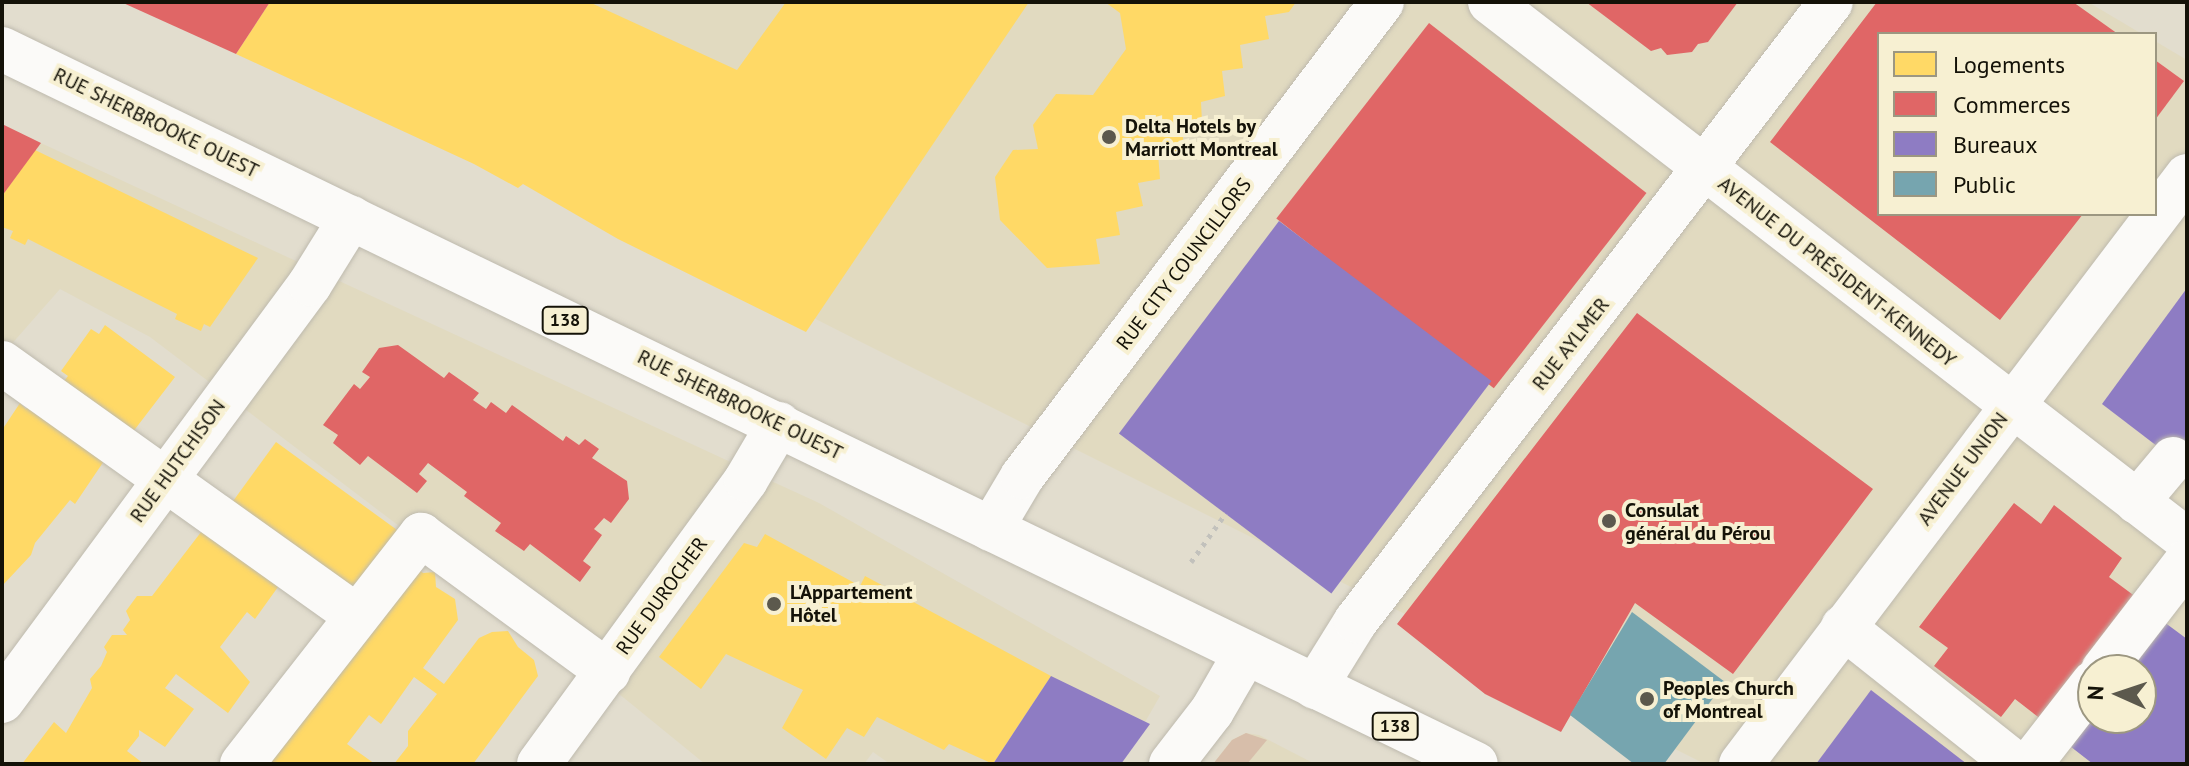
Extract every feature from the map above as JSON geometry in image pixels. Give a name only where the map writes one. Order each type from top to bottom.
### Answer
[{"type":"street","name":"RUE CITY COUNCILLORS","points":[[991,529],[1022,477],[1382,2]]},
{"type":"street","name":"AVENUE DU PRÉSIDENT-KENNEDY","points":[[1490,2],[2187,540]]},
{"type":"street","name":"RUE AYLMER","points":[[1315,687],[1356,621],[1831,2]]},
{"type":"street","name":"RUE SHERBROOKE OUEST","points":[[2,49],[779,424],[1463,761]]},
{"type":"street","name":"AVENUE UNION","points":[[2157,215],[2187,176]]},
{"type":"street","name":"AVENUE UNION","points":[[1741,764],[2156,216]]},
{"type":"street","name":"RUE HUTCHISON","points":[[2,701],[310,284],[351,218]]},
{"type":"street","points":[[2,363],[357,616]]},
{"type":"street","name":"RUE DUROCHER","points":[[539,764],[746,480],[779,424]]},
{"type":"street","points":[[2137,502],[2173,459]]},
{"type":"street","points":[[242,764],[421,535],[608,672]]},
{"type":"street","points":[[2115,654],[2187,561]]},
{"type":"street","points":[[1843,627],[2016,764]]},
{"type":"street","points":[[1171,764],[1212,711],[1245,654]]},
{"type":"street","points":[[2030,764],[2077,704]]},
{"type":"path","points":[[1191,562],[1226,513]]},
{"type":"shaded area","points":[[190,2],[2088,2],[2139,32],[1877,32],[1877,216],[2157,216],[2157,42],[2187,60],[2187,764],[1705,764]]},
{"type":"shaded area","points":[[2,125],[819,503],[1160,696],[1121,764],[890,764],[873,752],[864,764],[705,764],[602,680],[150,337],[60,289],[2,355]]},
{"type":"shaded area","points":[[1246,733],[1259,735],[1315,764],[1213,764],[1232,740]]},
{"type":"shaded area","points":[[1246,733],[1267,740],[1247,764],[1213,764],[1232,740]]},
{"type":"building: Logements","points":[[270,2],[589,2],[737,70],[786,2],[1029,2],[806,332],[618,239],[523,184],[518,188],[474,164],[236,54]]},
{"type":"building: Logements","name":"Delta Hotels by Marriott Montreal","points":[[1105,2],[1296,2],[1289,12],[1265,16],[1269,39],[1240,45],[1243,68],[1222,71],[1225,96],[1201,102],[1202,122],[1182,124],[1184,150],[1158,153],[1160,179],[1138,183],[1143,206],[1116,212],[1120,235],[1096,239],[1100,264],[1047,268],[1000,220],[995,177],[1013,150],[1038,149],[1033,125],[1056,94],[1093,95],[1126,49],[1120,13]]},
{"type":"building: Logements","points":[[35,150],[258,258],[210,327],[204,324],[201,331],[175,319],[177,314],[28,239],[25,245],[10,238],[13,231],[2,227],[2,196]]},
{"type":"building: Logements","points":[[105,325],[175,377],[129,437],[61,385],[68,376],[61,371],[91,329],[99,334]]},
{"type":"building: Logements","points":[[31,402],[106,458],[75,504],[70,500],[35,543],[31,555],[2,586],[2,430],[20,403],[26,409]]},
{"type":"building: Logements","points":[[276,442],[402,534],[355,599],[228,508]]},
{"type":"building: Logements","points":[[208,523],[283,580],[255,619],[247,612],[220,647],[250,682],[228,713],[176,674],[165,688],[194,709],[165,747],[139,730],[139,736],[127,751],[144,764],[22,764],[54,722],[66,733],[92,688],[90,679],[101,666],[107,652],[104,647],[112,635],[127,635],[123,630],[130,620],[126,611],[137,596],[152,596]]},
{"type":"building: Logements","points":[[765,534],[860,586],[865,576],[1051,676],[993,764],[949,744],[944,750],[877,717],[864,737],[847,728],[826,759],[782,728],[803,690],[726,654],[701,689],[659,657],[744,543],[757,547]]},
{"type":"building: Logements","points":[[418,569],[423,573],[435,572],[436,587],[455,599],[458,620],[423,668],[444,684],[479,638],[492,632],[508,631],[518,647],[534,660],[538,676],[473,764],[394,764],[408,746],[408,731],[437,694],[414,677],[381,724],[369,715],[347,744],[375,764],[262,764]]},
{"type":"building: Commerces","points":[[121,2],[270,2],[236,54]]},
{"type":"building: Commerces","points":[[1586,2],[1738,2],[1708,42],[1698,44],[1692,52],[1667,55],[1661,48],[1651,51]]},
{"type":"building: Commerces","points":[[1877,2],[2073,2],[2115,32],[1877,32],[1877,216],[2081,216],[2000,320],[1770,142]]},
{"type":"building: Commerces","points":[[1429,23],[1646,193],[1494,388],[1276,218]]},
{"type":"building: Commerces","points":[[2157,61],[2184,81],[2157,117]]},
{"type":"building: Commerces","points":[[2,124],[41,143],[2,196]]},
{"type":"building: Commerces","points":[[1637,313],[1873,489],[1733,674],[1635,603],[1561,732],[1485,694],[1397,624]]},
{"type":"building: Commerces","points":[[398,345],[444,378],[449,372],[479,393],[473,400],[486,409],[491,402],[506,413],[512,405],[563,441],[566,436],[579,445],[585,439],[599,449],[592,458],[627,481],[629,499],[611,523],[604,518],[594,529],[602,535],[583,561],[591,567],[580,582],[530,544],[524,551],[495,531],[501,523],[464,496],[467,492],[428,463],[419,474],[427,481],[417,493],[368,456],[360,465],[333,443],[338,435],[323,425],[354,384],[360,389],[370,377],[362,372],[379,348]]},
{"type":"building: Commerces","points":[[2014,503],[2041,524],[2054,505],[2122,558],[2109,577],[2136,597],[2092,654],[2077,654],[2077,674],[2042,720],[2015,699],[2001,717],[1934,666],[1948,648],[1919,627]]},
{"type":"building: Bureaux","points":[[1279,221],[1491,381],[1331,594],[1119,433]]},
{"type":"building: Bureaux","points":[[2187,288],[2187,469],[2102,404]]},
{"type":"building: Bureaux","points":[[2160,619],[2187,639],[2187,764],[2093,764],[2066,743],[2077,733],[2157,734],[2157,654],[2133,654]]},
{"type":"building: Bureaux","points":[[1051,676],[1150,724],[1121,764],[993,764]]},
{"type":"building: Bureaux","points":[[1871,690],[1967,764],[1816,764]]},
{"type":"building: Public","name":"Peoples Church of Montreal","points":[[1632,612],[1725,682],[1664,764],[1634,764],[1570,715]]},
{"type":"place","name":"Delta Hotels by Marriott Montreal","points":[[1109,137]]},
{"type":"place","name":"Consulat général du Pérou","points":[[1609,521]]},
{"type":"place","name":"L'Appartement Hôtel","points":[[774,604]]},
{"type":"place","name":"Peoples Church of Montreal","points":[[1647,699]]}]
